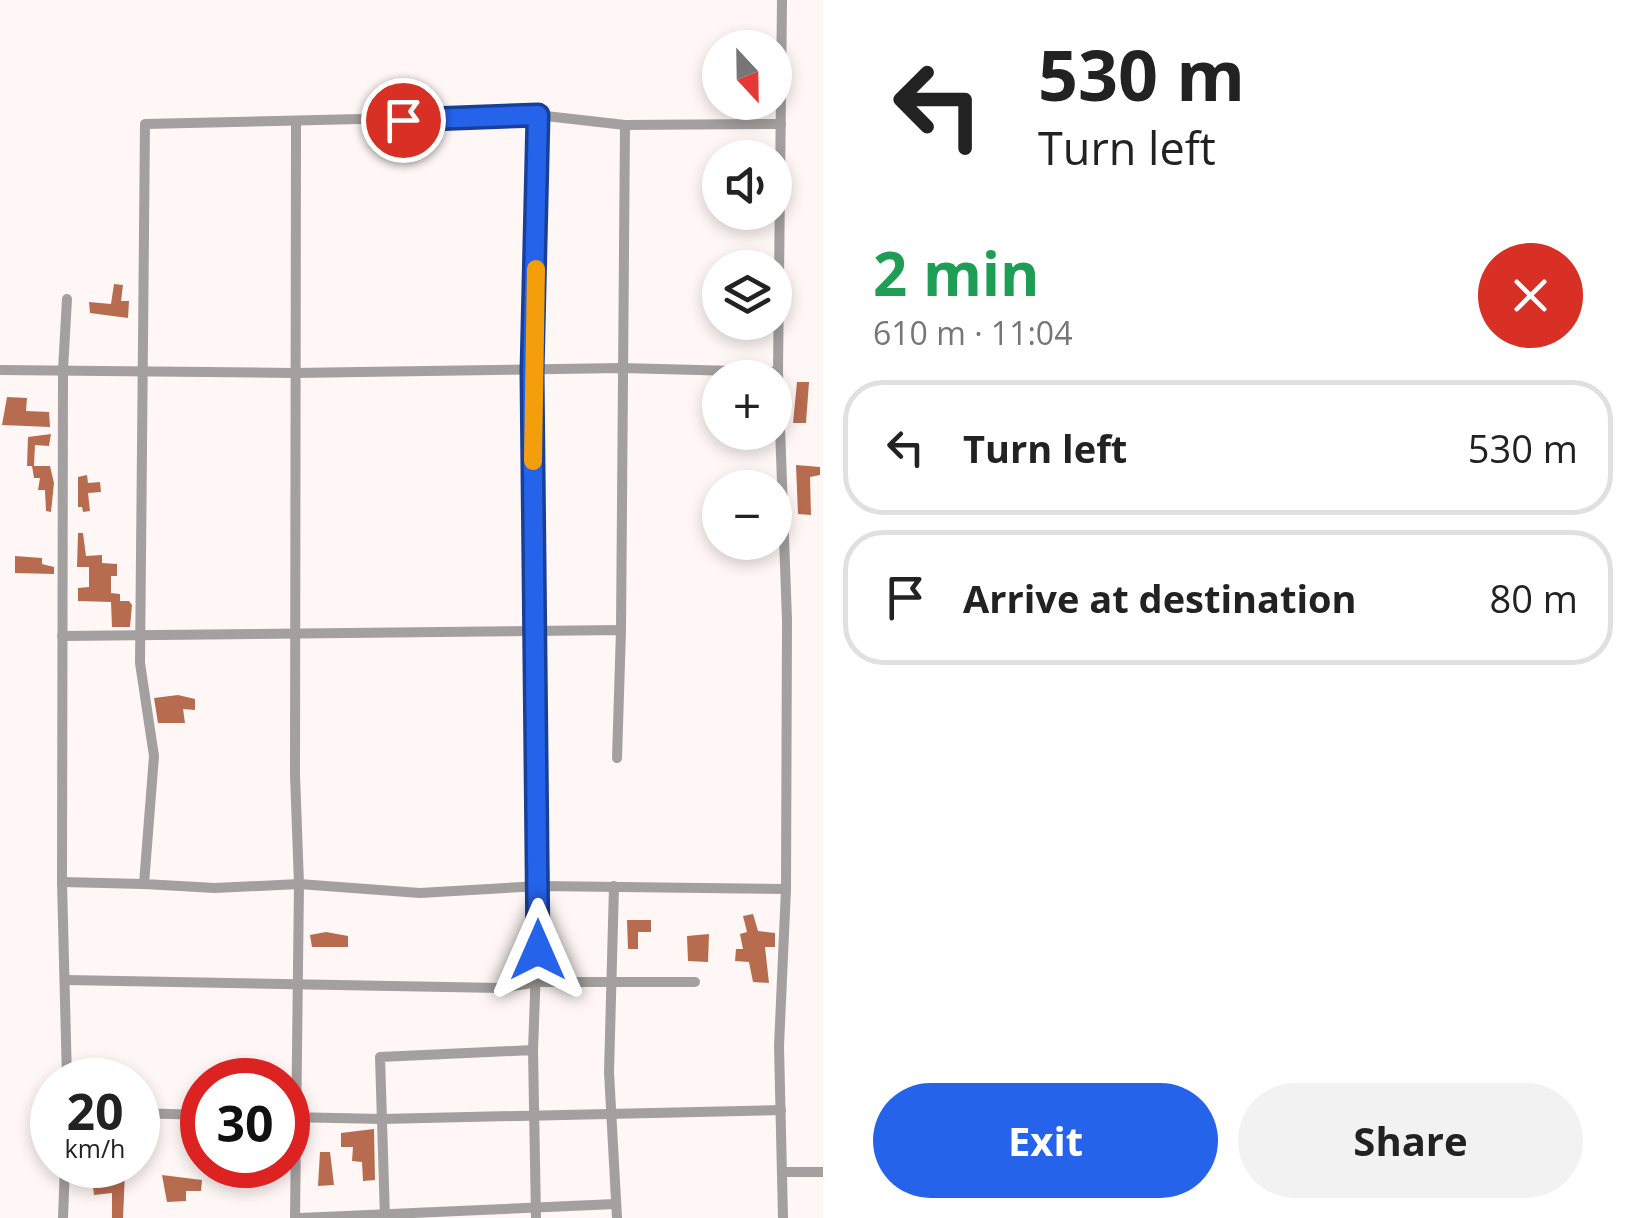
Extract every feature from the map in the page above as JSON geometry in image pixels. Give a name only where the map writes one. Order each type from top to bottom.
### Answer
[{"type":"street","points":[[778,360],[782,0]]},
{"type":"street","points":[[144,884],[154,756],[140,664],[146,124],[538,115],[625,125],[781,124]]},
{"type":"street","points":[[535,1213],[532,1115],[539,886],[534,372],[538,115]]},
{"type":"street","points":[[295,1058],[300,884],[295,775],[296,122]]},
{"type":"street","points":[[618,758],[625,125]]},
{"type":"street","points":[[67,299],[62,636],[67,1058]]},
{"type":"street","points":[[0,370],[702,370]]},
{"type":"street","points":[[781,450],[786,620],[786,889],[780,1030],[783,1218]]},
{"type":"street","points":[[62,636],[620,630]]},
{"type":"street","points":[[62,882],[215,888],[300,884],[420,893],[539,886],[786,889]]},
{"type":"street","points":[[614,886],[609,982],[610,1116],[617,1218]]},
{"type":"street","points":[[66,980],[500,988],[538,982],[695,982]]},
{"type":"street","points":[[385,1215],[379,1060],[384,1056],[533,1050]]},
{"type":"street","points":[[310,1117],[610,1116],[660,1110],[781,1110]]},
{"type":"street","points":[[783,1172],[823,1172]]},
{"type":"street","points":[[63,1218],[64,1188]]},
{"type":"street","points":[[296,1188],[298,1218],[535,1213],[615,1204]]},
{"type":"building","points":[[114,284],[123,285],[121,301],[129,301],[128,318],[90,313],[89,302],[111,304]]},
{"type":"building","points":[[797,382],[809,382],[806,423],[793,423]]},
{"type":"building","points":[[7,397],[27,398],[26,411],[49,412],[50,427],[2,425]]},
{"type":"building","points":[[51,434],[49,446],[35,445],[34,466],[50,466],[54,483],[51,512],[46,511],[45,490],[38,490],[40,478],[34,478],[32,466],[27,466],[28,437]]},
{"type":"building","points":[[796,465],[820,467],[820,475],[810,477],[811,515],[798,514]]},
{"type":"building","points":[[87,475],[88,483],[100,482],[101,492],[88,493],[90,511],[83,512],[78,507],[78,477]]},
{"type":"building","points":[[78,533],[83,533],[86,556],[102,555],[102,563],[117,564],[117,576],[111,576],[111,593],[120,594],[120,601],[132,605],[130,627],[112,627],[111,602],[78,601],[78,588],[89,587],[89,567],[77,567]]},
{"type":"building","points":[[15,556],[42,558],[42,564],[54,567],[54,574],[15,573]]},
{"type":"building","points":[[178,695],[195,699],[195,710],[183,709],[185,723],[158,723],[154,698]]},
{"type":"building","points":[[753,914],[758,931],[775,933],[775,947],[765,947],[769,983],[753,982],[749,962],[735,961],[736,949],[743,949],[740,934],[747,932],[743,916]]},
{"type":"building","points":[[627,920],[651,920],[651,932],[638,932],[638,949],[628,949]]},
{"type":"building","points":[[326,932],[348,936],[348,947],[312,947],[310,935]]},
{"type":"building","points":[[709,934],[708,962],[688,961],[687,936]]},
{"type":"building","points":[[374,1129],[375,1180],[363,1181],[362,1162],[352,1161],[353,1147],[341,1147],[341,1133]]},
{"type":"building","points":[[320,1152],[330,1152],[334,1185],[318,1186]]},
{"type":"building","points":[[162,1175],[180,1177],[180,1188],[201,1188],[186,1191],[186,1201],[167,1202]]},
{"type":"building","points":[[93,1188],[124,1188],[123,1218],[112,1218],[112,1193],[94,1195]]},
{"type":"slow traffic","points":[[533,461],[536,269]]},
{"type":"route","points":[[403,120],[538,115],[536,372],[532,372],[538,950]]}]
